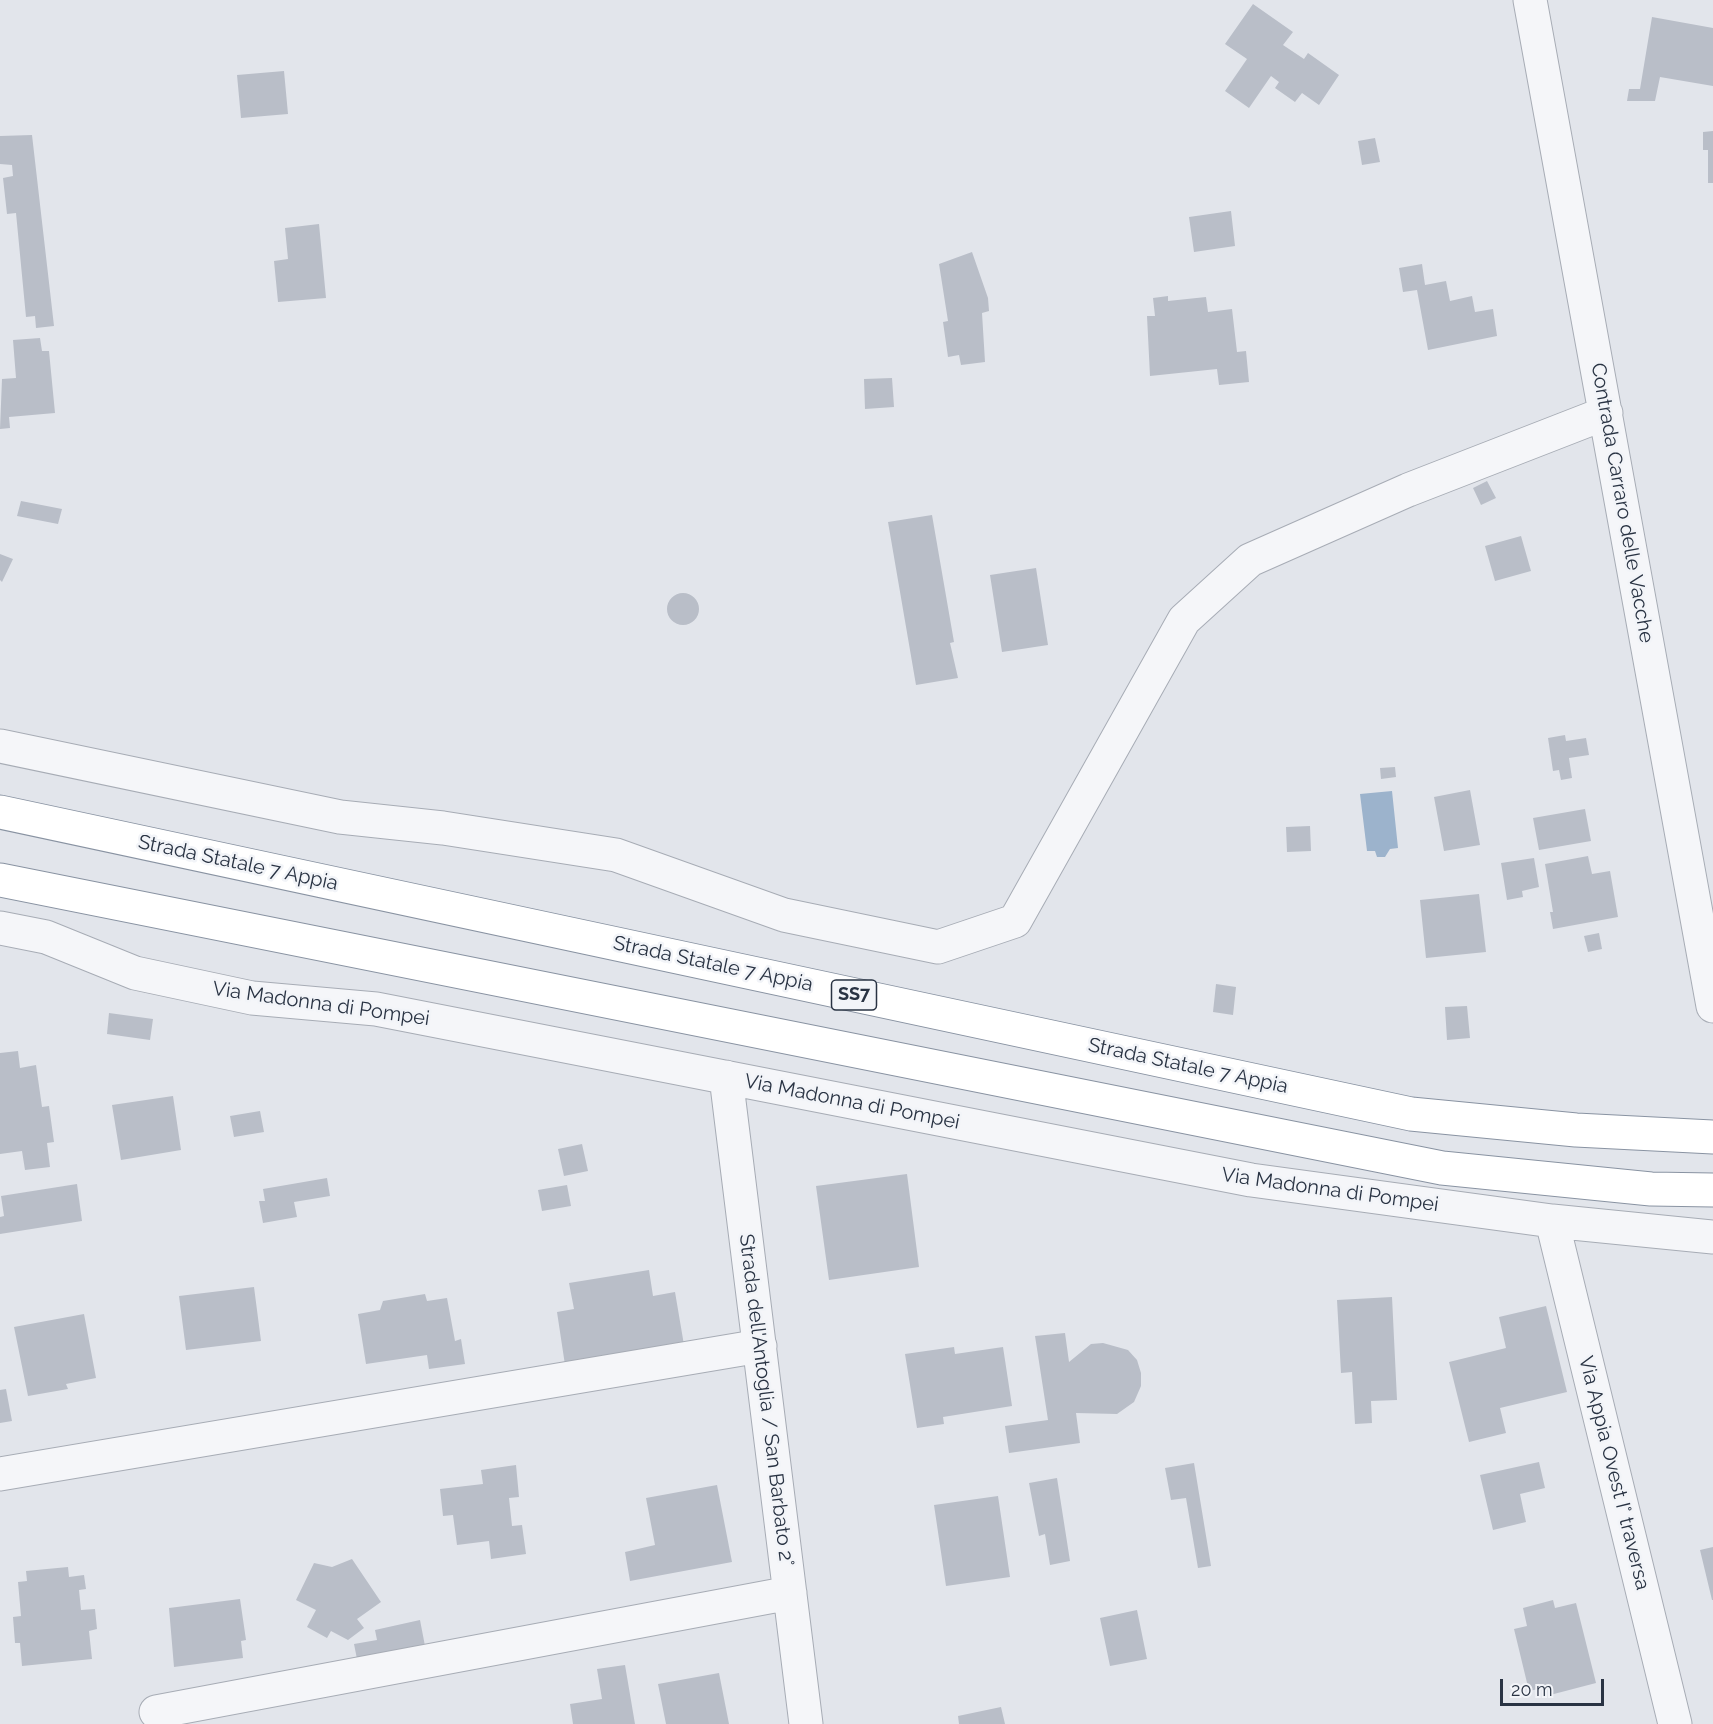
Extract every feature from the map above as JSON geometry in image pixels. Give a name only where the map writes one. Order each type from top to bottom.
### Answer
[{"type":"highway","name":"Strada Statale 7 Appia","points":[[0,812],[1411,1114],[1665,1136],[1713,1137]]},
{"type":"highway","points":[[0,880],[1442,1168],[1651,1189],[1713,1190]]},
{"type":"highway","points":[[1665,1136],[1713,1127]]},
{"type":"street","name":"Contrada Carraro delle Vacche","points":[[1530,0],[1713,1006]]},
{"type":"street","points":[[0,746],[340,817],[442,828],[616,855],[784,915],[938,947],[1015,921],[1184,620],[1250,560],[1408,490],[1606,412]]},
{"type":"street","name":"Via Madonna di Pompei","points":[[0,928],[46,938],[135,973],[252,998],[376,1009],[1251,1180],[1552,1221],[1713,1237]]},
{"type":"street","name":"Strada dell'Antoglia / San Barbato 2°","points":[[726,1077],[806,1724]]},
{"type":"street","name":"Via Appia Ovest I° traversa","points":[[1552,1221],[1675,1724]]},
{"type":"street","points":[[0,1474],[760,1346]]},
{"type":"street","points":[[156,1712],[790,1593]]},
{"type":"water","points":[[1392,791],[1398,848],[1390,849],[1385,857],[1377,857],[1375,851],[1367,851],[1360,794]]},
{"type":"building","points":[[1253,4],[1293,32],[1283,45],[1304,59],[1308,53],[1339,75],[1319,105],[1302,93],[1295,102],[1275,88],[1279,82],[1271,76],[1249,108],[1225,91],[1247,59],[1225,44]]},
{"type":"building","points":[[1652,17],[1713,28],[1713,86],[1660,77],[1655,101],[1627,101],[1629,89],[1640,89]]},
{"type":"building","points":[[284,71],[288,114],[241,118],[237,75]]},
{"type":"building","points":[[1713,131],[1713,183],[1708,183],[1708,150],[1703,150],[1703,132]]},
{"type":"building","points":[[32,135],[54,326],[36,328],[35,316],[26,317],[16,213],[7,214],[3,178],[13,176],[12,165],[0,164],[0,136]]},
{"type":"building","points":[[1375,138],[1380,162],[1362,165],[1358,141]]},
{"type":"building","points":[[1231,211],[1235,246],[1194,252],[1189,217]]},
{"type":"building","points":[[319,224],[326,298],[278,302],[274,261],[288,259],[285,228]]},
{"type":"building","points":[[972,252],[988,298],[989,311],[982,313],[985,362],[961,365],[959,355],[948,357],[943,322],[948,321],[939,264]]},
{"type":"building","points":[[1422,264],[1425,285],[1446,281],[1450,301],[1472,296],[1475,312],[1493,309],[1497,336],[1428,350],[1417,290],[1403,292],[1399,268]]},
{"type":"building","points":[[1168,296],[1168,301],[1206,297],[1208,312],[1232,309],[1237,352],[1246,351],[1249,382],[1219,385],[1217,369],[1150,376],[1147,316],[1155,316],[1153,298]]},
{"type":"building","points":[[40,338],[42,351],[49,351],[55,413],[9,417],[10,428],[0,429],[2,379],[16,378],[13,340]]},
{"type":"building","points":[[892,378],[894,407],[865,409],[864,379]]},
{"type":"building","points":[[1487,481],[1496,498],[1481,505],[1473,488]]},
{"type":"building","points":[[21,501],[62,509],[58,524],[17,516]]},
{"type":"building","points":[[932,515],[954,642],[950,643],[958,678],[916,685],[888,522]]},
{"type":"building","points":[[1521,536],[1531,571],[1495,581],[1485,546]]},
{"type":"building","points":[[0,554],[13,559],[2,582],[0,580]]},
{"type":"building","points":[[1036,568],[1048,645],[1002,652],[990,575]]},
{"type":"building","points":[[683,593],[694,598],[699,609],[694,620],[683,625],[672,620],[667,609],[672,598]]},
{"type":"building","points":[[1565,735],[1566,741],[1586,738],[1589,755],[1569,758],[1572,778],[1561,780],[1559,770],[1553,771],[1548,738]]},
{"type":"building","points":[[1395,767],[1396,777],[1381,779],[1380,768]]},
{"type":"building","points":[[1470,790],[1480,845],[1444,851],[1434,797]]},
{"type":"building","points":[[1585,809],[1591,841],[1539,850],[1533,818]]},
{"type":"building","points":[[1310,826],[1311,851],[1287,852],[1286,827]]},
{"type":"building","points":[[1588,856],[1592,874],[1610,871],[1618,917],[1553,929],[1550,912],[1553,912],[1545,864]]},
{"type":"building","points":[[1534,858],[1539,887],[1522,891],[1523,897],[1507,900],[1501,863]]},
{"type":"building","points":[[1479,894],[1486,952],[1426,958],[1420,900]]},
{"type":"building","points":[[1599,933],[1602,949],[1588,952],[1584,936]]},
{"type":"building","points":[[1216,984],[1236,987],[1233,1015],[1213,1012]]},
{"type":"building","points":[[1467,1006],[1470,1038],[1447,1040],[1445,1007]]},
{"type":"building","points":[[109,1013],[153,1019],[150,1040],[107,1034]]},
{"type":"building","points":[[18,1051],[20,1068],[36,1065],[42,1107],[49,1106],[54,1142],[47,1143],[50,1167],[25,1170],[22,1151],[0,1154],[0,1053]]},
{"type":"building","points":[[173,1096],[181,1150],[121,1160],[112,1105]]},
{"type":"building","points":[[260,1111],[264,1132],[234,1137],[230,1116]]},
{"type":"building","points":[[582,1144],[588,1171],[564,1176],[558,1149]]},
{"type":"building","points":[[907,1174],[919,1267],[829,1280],[816,1186]]},
{"type":"building","points":[[327,1178],[330,1196],[294,1202],[297,1217],[263,1223],[259,1201],[265,1201],[263,1189]]},
{"type":"building","points":[[77,1184],[82,1221],[0,1234],[0,1217],[4,1216],[1,1196]]},
{"type":"building","points":[[567,1185],[571,1206],[542,1211],[538,1190]]},
{"type":"building","points":[[649,1270],[653,1296],[675,1292],[684,1345],[565,1365],[557,1312],[574,1309],[569,1283]]},
{"type":"building","points":[[254,1287],[261,1341],[186,1350],[179,1296]]},
{"type":"building","points":[[425,1294],[427,1301],[447,1298],[455,1341],[461,1339],[465,1364],[429,1369],[427,1355],[366,1364],[358,1314],[380,1310],[383,1301]]},
{"type":"building","points":[[1392,1297],[1397,1400],[1371,1401],[1372,1423],[1355,1424],[1352,1372],[1341,1373],[1337,1300]]},
{"type":"building","points":[[1546,1306],[1567,1392],[1500,1408],[1506,1433],[1469,1442],[1449,1362],[1506,1348],[1499,1317]]},
{"type":"building","points":[[84,1314],[96,1378],[66,1384],[68,1389],[28,1396],[14,1327]]},
{"type":"building","points":[[1065,1333],[1069,1362],[1091,1344],[1103,1343],[1128,1350],[1137,1360],[1141,1373],[1141,1386],[1134,1402],[1117,1414],[1076,1413],[1080,1443],[1009,1453],[1005,1426],[1048,1420],[1035,1336]]},
{"type":"building","points":[[954,1347],[955,1354],[1003,1347],[1012,1406],[943,1417],[944,1424],[917,1428],[905,1354]]},
{"type":"building","points":[[6,1389],[12,1421],[0,1423],[0,1390]]},
{"type":"building","points":[[1539,1462],[1545,1488],[1520,1494],[1526,1522],[1493,1530],[1480,1475]]},
{"type":"building","points":[[1194,1463],[1211,1566],[1198,1568],[1186,1498],[1171,1500],[1165,1468]]},
{"type":"building","points":[[516,1465],[519,1497],[509,1498],[512,1526],[522,1525],[526,1554],[491,1559],[489,1541],[457,1545],[453,1515],[443,1516],[440,1489],[483,1484],[481,1470]]},
{"type":"building","points":[[1057,1478],[1070,1561],[1050,1565],[1045,1534],[1039,1536],[1029,1483]]},
{"type":"building","points":[[717,1485],[732,1562],[630,1581],[625,1552],[655,1545],[646,1498]]},
{"type":"building","points":[[998,1496],[1010,1577],[946,1586],[934,1505]]},
{"type":"building","points":[[1713,1547],[1713,1600],[1712,1600],[1700,1550]]},
{"type":"building","points":[[352,1559],[381,1602],[357,1619],[364,1628],[348,1640],[331,1631],[327,1638],[307,1627],[316,1610],[296,1600],[314,1563],[332,1567]]},
{"type":"building","points":[[68,1567],[69,1577],[84,1575],[86,1589],[79,1590],[81,1610],[95,1609],[97,1629],[89,1631],[92,1659],[22,1666],[20,1643],[15,1643],[13,1617],[21,1616],[18,1582],[27,1581],[26,1571]]},
{"type":"building","points":[[240,1599],[246,1640],[241,1641],[243,1658],[174,1667],[169,1608]]},
{"type":"building","points":[[1553,1600],[1555,1608],[1576,1603],[1596,1683],[1550,1695],[1548,1687],[1529,1691],[1514,1629],[1527,1626],[1523,1608]]},
{"type":"building","points":[[1137,1610],[1147,1659],[1110,1666],[1100,1618]]},
{"type":"building","points":[[420,1620],[425,1646],[357,1659],[354,1644],[377,1640],[375,1630]]},
{"type":"building","points":[[625,1665],[635,1724],[573,1724],[570,1704],[602,1699],[597,1669]]},
{"type":"building","points":[[719,1673],[729,1724],[666,1724],[658,1684]]},
{"type":"building","points":[[1001,1707],[1005,1724],[959,1724],[958,1716]]}]
